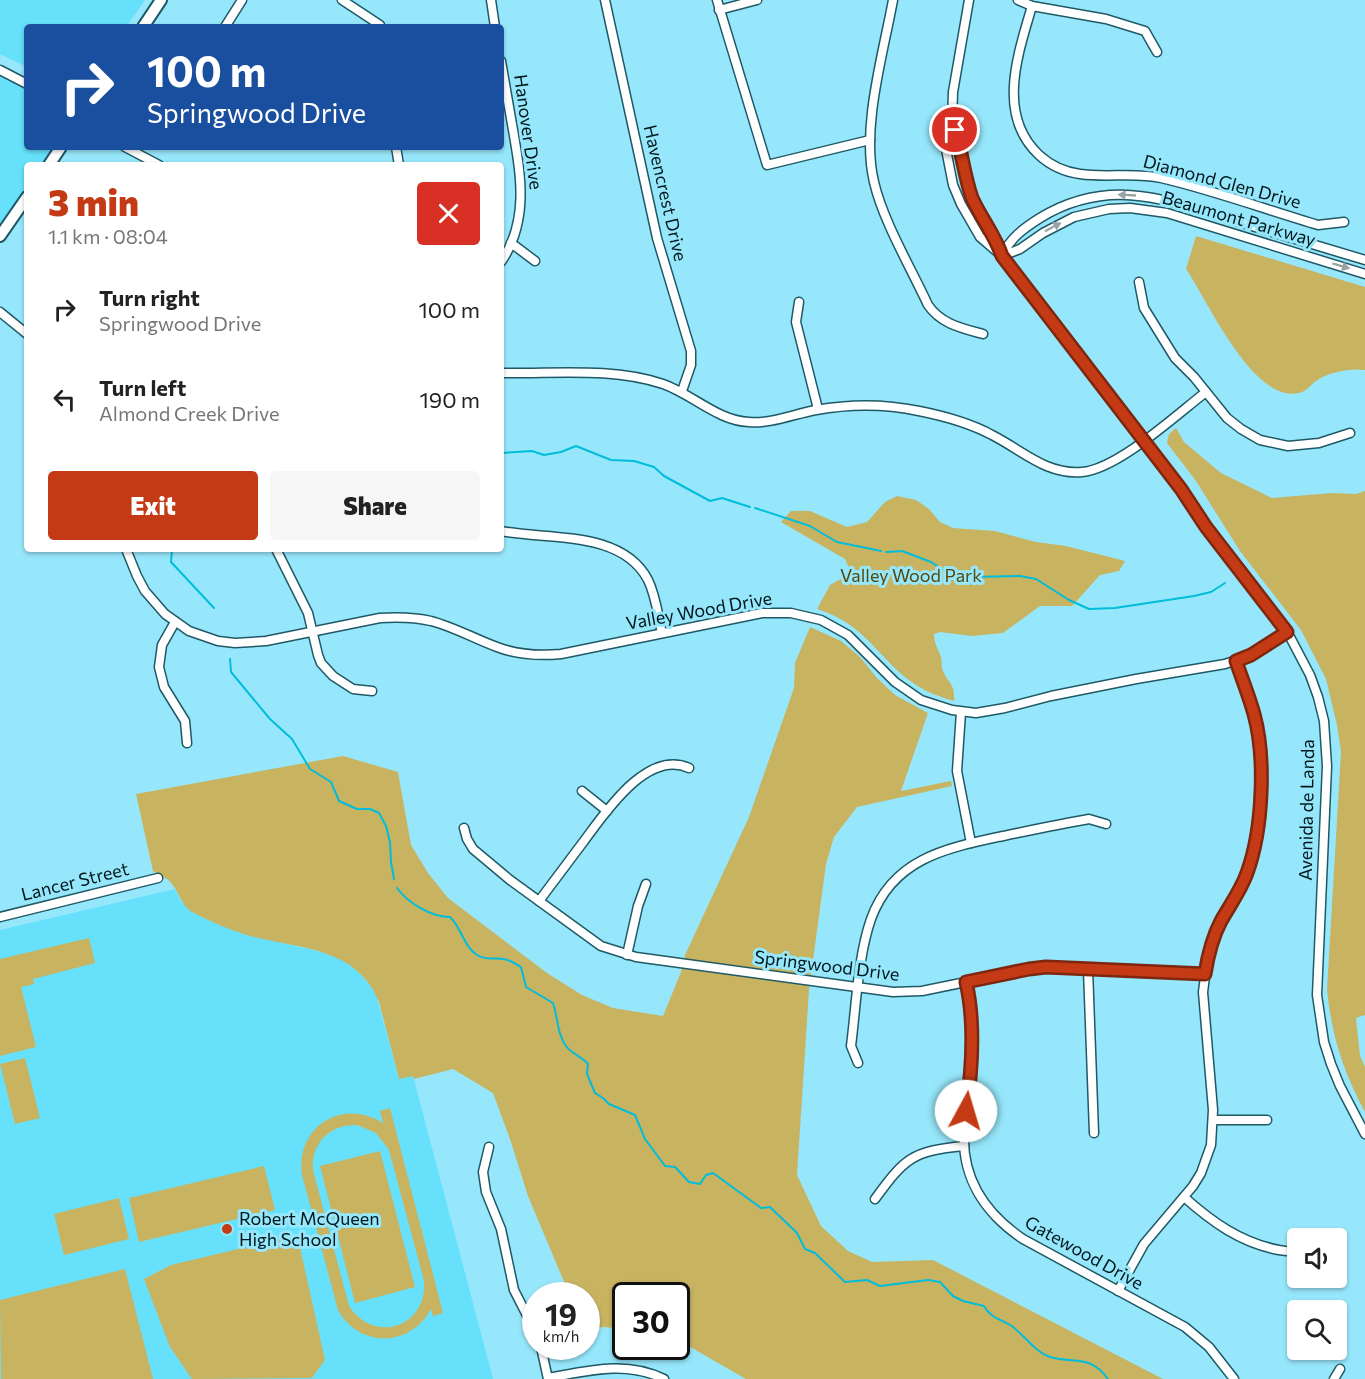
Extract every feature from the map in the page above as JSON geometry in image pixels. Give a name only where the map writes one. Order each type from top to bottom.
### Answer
[{"type":"main road","points":[[145,24],[161,0]]},
{"type":"main road","points":[[0,236],[24,201]]},
{"type":"street","points":[[227,24],[242,0]]},
{"type":"street","points":[[342,0],[378,24]]},
{"type":"street","points":[[490,0],[494,24]]},
{"type":"street","name":"Havencrest Drive","points":[[605,0],[657,238],[691,351],[691,365],[682,392]]},
{"type":"street","points":[[717,0],[767,165],[870,140]]},
{"type":"street","points":[[719,10],[757,0]]},
{"type":"street","points":[[893,0],[870,140],[873,174],[881,205],[928,305],[940,319],[948,324],[983,334]]},
{"type":"street","name":"Avenida de Landa","points":[[969,0],[953,92],[952,122],[961,162],[973,199],[992,231],[1002,256]]},
{"type":"street","points":[[1018,0],[1032,6],[1106,19],[1145,31],[1157,52]]},
{"type":"street","name":"Diamond Glen Drive","points":[[1032,6],[1021,44],[1013,90],[1013,104],[1020,129],[1026,140],[1043,159],[1054,166],[1079,174],[1126,174],[1162,179],[1318,225],[1344,222]]},
{"type":"street","points":[[0,70],[24,82]]},
{"type":"street","name":"Hanover Drive","points":[[504,79],[521,179],[520,212],[511,243],[504,256]]},
{"type":"street","name":"Avenida de Landa","points":[[952,122],[944,139],[957,194],[980,237],[1002,256],[1181,489],[1206,527],[1287,632],[1310,675],[1324,721],[1328,766],[1317,969],[1320,1019],[1324,1042],[1340,1086],[1365,1134]]},
{"type":"street","points":[[130,150],[153,162]]},
{"type":"street","points":[[143,157],[147,150]]},
{"type":"street","name":"Beaumont Parkway","points":[[1002,256],[1015,236],[1053,210],[1090,196],[1129,194],[1170,201],[1365,260]]},
{"type":"street","name":"Beaumont Parkway","points":[[1002,256],[1020,249],[1043,233],[1074,217],[1109,209],[1130,208],[1167,213],[1365,274]]},
{"type":"street","points":[[511,243],[535,261]]},
{"type":"street","points":[[1139,282],[1144,308],[1175,358],[1227,418],[1241,429],[1251,436],[1288,446],[1308,446],[1350,433]]},
{"type":"street","points":[[799,302],[796,322],[818,409]]},
{"type":"street","points":[[0,312],[24,332]]},
{"type":"street","points":[[504,373],[626,375],[682,392],[718,413],[739,421],[762,422],[818,409],[873,406],[897,408],[942,416],[994,436],[1048,468],[1071,472],[1083,472],[1107,466],[1206,392]]},
{"type":"street","points":[[504,531],[604,544],[626,555],[635,562],[648,580],[662,633]]},
{"type":"street","name":"Valley Wood Drive","points":[[127,552],[145,591],[154,603],[175,622],[203,637],[235,643],[266,641],[380,618],[414,618],[447,626],[513,652],[545,655],[561,654],[762,613],[791,613],[821,620],[848,635],[908,692],[936,706],[961,712],[991,711],[1051,696],[1236,661],[1251,655],[1287,632]]},
{"type":"street","points":[[278,552],[306,608],[318,656],[327,670],[353,689],[372,691]]},
{"type":"street","points":[[175,622],[162,645],[159,667],[164,687],[185,721],[187,743]]},
{"type":"street","points":[[1118,1291],[1144,1244],[1201,1173],[1211,1145],[1214,1120],[1203,992],[1205,974],[1214,938],[1247,874],[1259,811],[1260,763],[1257,732],[1254,714],[1236,661]]},
{"type":"street","points":[[961,712],[957,771],[971,843]]},
{"type":"street","points":[[539,900],[616,799],[634,782],[654,770],[671,764],[681,764],[689,768]]},
{"type":"street","points":[[582,791],[607,811]]},
{"type":"street","points":[[858,1063],[851,1046],[867,933],[871,918],[886,891],[901,874],[919,860],[948,848],[1089,819],[1106,824]]},
{"type":"street","name":"Springwood Drive","points":[[464,828],[467,839],[481,858],[601,946],[627,955],[908,993],[1046,967],[1205,974]]},
{"type":"street","name":"Lancer Street","points":[[0,917],[158,878]]},
{"type":"street","points":[[627,955],[638,906],[646,884]]},
{"type":"street","points":[[1088,969],[1094,1133]]},
{"type":"street","name":"Gatewood Drive","points":[[966,982],[971,1019],[969,1091],[964,1146],[976,1192],[995,1218],[1023,1239],[1185,1327],[1209,1347],[1234,1379]]},
{"type":"street","points":[[1214,1120],[1267,1120]]},
{"type":"street","points":[[876,1199],[895,1172],[913,1157],[937,1148],[964,1146]]},
{"type":"street","points":[[489,1147],[483,1172],[486,1192],[501,1229],[514,1290],[522,1306]]},
{"type":"street","points":[[1184,1197],[1205,1216],[1236,1235],[1287,1251]]},
{"type":"street","points":[[544,1360],[548,1378],[615,1367],[640,1370],[664,1379]]},
{"type":"street","points":[[1334,1379],[1340,1370]]},
{"type":"shaded area","points":[[0,0],[145,0],[128,24],[24,24],[24,66],[0,54]]},
{"type":"shaded area","points":[[0,70],[24,82],[24,150],[59,150],[51,162],[24,162],[24,201],[0,236]]},
{"type":"shaded area","name":"Robert McQueen High School","points":[[175,889],[181,901],[192,912],[215,923],[249,935],[330,954],[346,961],[375,991],[399,1079],[413,1076],[493,1379],[0,1379],[0,930]]},
{"type":"green space","points":[[1196,236],[1365,287],[1365,370],[1346,370],[1327,375],[1302,392],[1284,393],[1267,384],[1234,348],[1186,269]]},
{"type":"green space","points":[[1176,428],[1184,442],[1221,473],[1272,498],[1332,493],[1356,494],[1365,491],[1365,1015],[1356,1018],[1360,1056],[1365,1067],[1365,1112],[1350,1082],[1340,1053],[1327,990],[1341,752],[1326,679],[1301,630],[1240,551],[1196,481],[1167,443],[1169,434]]},
{"type":"green space","name":"Valley Wood Park","points":[[897,496],[916,500],[929,509],[940,522],[953,528],[995,531],[1125,561],[1119,571],[1100,575],[1072,606],[1040,606],[1003,633],[972,636],[940,632],[934,634],[942,669],[953,687],[954,701],[930,693],[916,685],[860,633],[834,616],[817,609],[830,585],[848,575],[849,568],[845,559],[781,522],[791,511],[810,511],[847,527],[867,522],[885,502]]},
{"type":"green space","points":[[810,627],[841,641],[860,657],[895,695],[928,713],[901,791],[951,781],[952,786],[857,807],[834,837],[826,864],[809,990],[797,1175],[821,1226],[848,1251],[872,1262],[933,1260],[1163,1379],[746,1379],[690,1347],[690,1282],[612,1282],[612,1328],[600,1328],[600,1282],[564,1282],[528,1196],[493,1093],[453,1069],[414,1079],[413,1076],[399,1079],[379,1002],[369,984],[357,970],[325,953],[250,936],[221,926],[186,907],[170,882],[153,871],[136,794],[343,756],[398,772],[411,845],[428,873],[448,898],[547,973],[582,995],[613,1008],[663,1016],[681,972],[685,955],[749,817],[794,688],[795,663]]},
{"type":"green space","points":[[89,938],[95,963],[33,979],[34,984],[21,987],[36,1047],[0,1056],[0,959]]},
{"type":"green space","points":[[25,1058],[40,1118],[15,1124],[0,1064]]},
{"type":"green space","points":[[390,1108],[443,1313],[433,1316],[431,1309],[422,1322],[411,1331],[384,1338],[371,1337],[358,1331],[338,1310],[302,1175],[302,1158],[306,1143],[324,1121],[338,1115],[352,1113],[383,1123],[380,1111]],"holes":[[[357,1125],[376,1133],[389,1150],[424,1281],[423,1297],[417,1310],[409,1319],[397,1325],[385,1327],[372,1325],[360,1318],[349,1306],[313,1170],[315,1151],[324,1137],[331,1132],[338,1128]]]},
{"type":"green space","points":[[380,1151],[415,1287],[355,1303],[320,1166]]},
{"type":"green space","points":[[264,1166],[275,1210],[139,1242],[129,1198]]},
{"type":"green space","points":[[119,1198],[129,1239],[64,1255],[54,1214]]},
{"type":"green space","points":[[289,1237],[299,1243],[325,1360],[312,1378],[192,1379],[170,1347],[144,1279],[171,1265]]},
{"type":"green space","points":[[125,1269],[153,1379],[1,1379],[0,1300]]},
{"type":"waterway","points":[[504,453],[532,451],[544,455],[576,446],[611,460],[634,461],[654,467],[664,476],[710,501],[722,498],[750,507]]},
{"type":"waterway","points":[[755,508],[810,526],[837,542],[881,551]]},
{"type":"waterway","points":[[886,552],[902,551],[931,562],[948,573],[971,577],[1020,576],[1036,579],[1069,600],[1089,609],[1115,608],[1194,596],[1211,592],[1225,583]]},
{"type":"waterway","points":[[172,552],[171,562],[214,608]]},
{"type":"waterway","points":[[230,659],[231,672],[270,719],[292,739],[310,769],[331,782],[339,801],[357,809],[370,809],[379,813],[386,826],[390,842],[394,879]]},
{"type":"waterway","points":[[397,888],[407,899],[421,908],[435,915],[450,917],[469,947],[477,955],[484,958],[501,958],[521,967],[526,987],[553,1003],[563,1041],[568,1049],[588,1064],[587,1074],[595,1093],[609,1104],[635,1115],[645,1139],[665,1166],[675,1167],[689,1182],[700,1184],[706,1175],[713,1173],[761,1208],[770,1207],[797,1233],[805,1249],[815,1253],[845,1282],[867,1280],[880,1286],[928,1280],[940,1282],[953,1296],[984,1306],[990,1314],[1013,1327],[1044,1354],[1059,1359],[1088,1363],[1095,1366],[1108,1379]]},
{"type":"place","name":"Robert McQueen High School","points":[[227,1229]]},
{"type":"route","points":[[955,130],[961,162],[973,199],[992,231],[1002,256],[1181,489],[1206,527],[1287,632],[1264,648],[1236,661],[1254,714],[1257,732],[1261,776],[1259,811],[1247,874],[1214,938],[1208,954],[1205,974],[1046,967],[966,982],[971,1008],[969,1091],[966,1111]]}]
